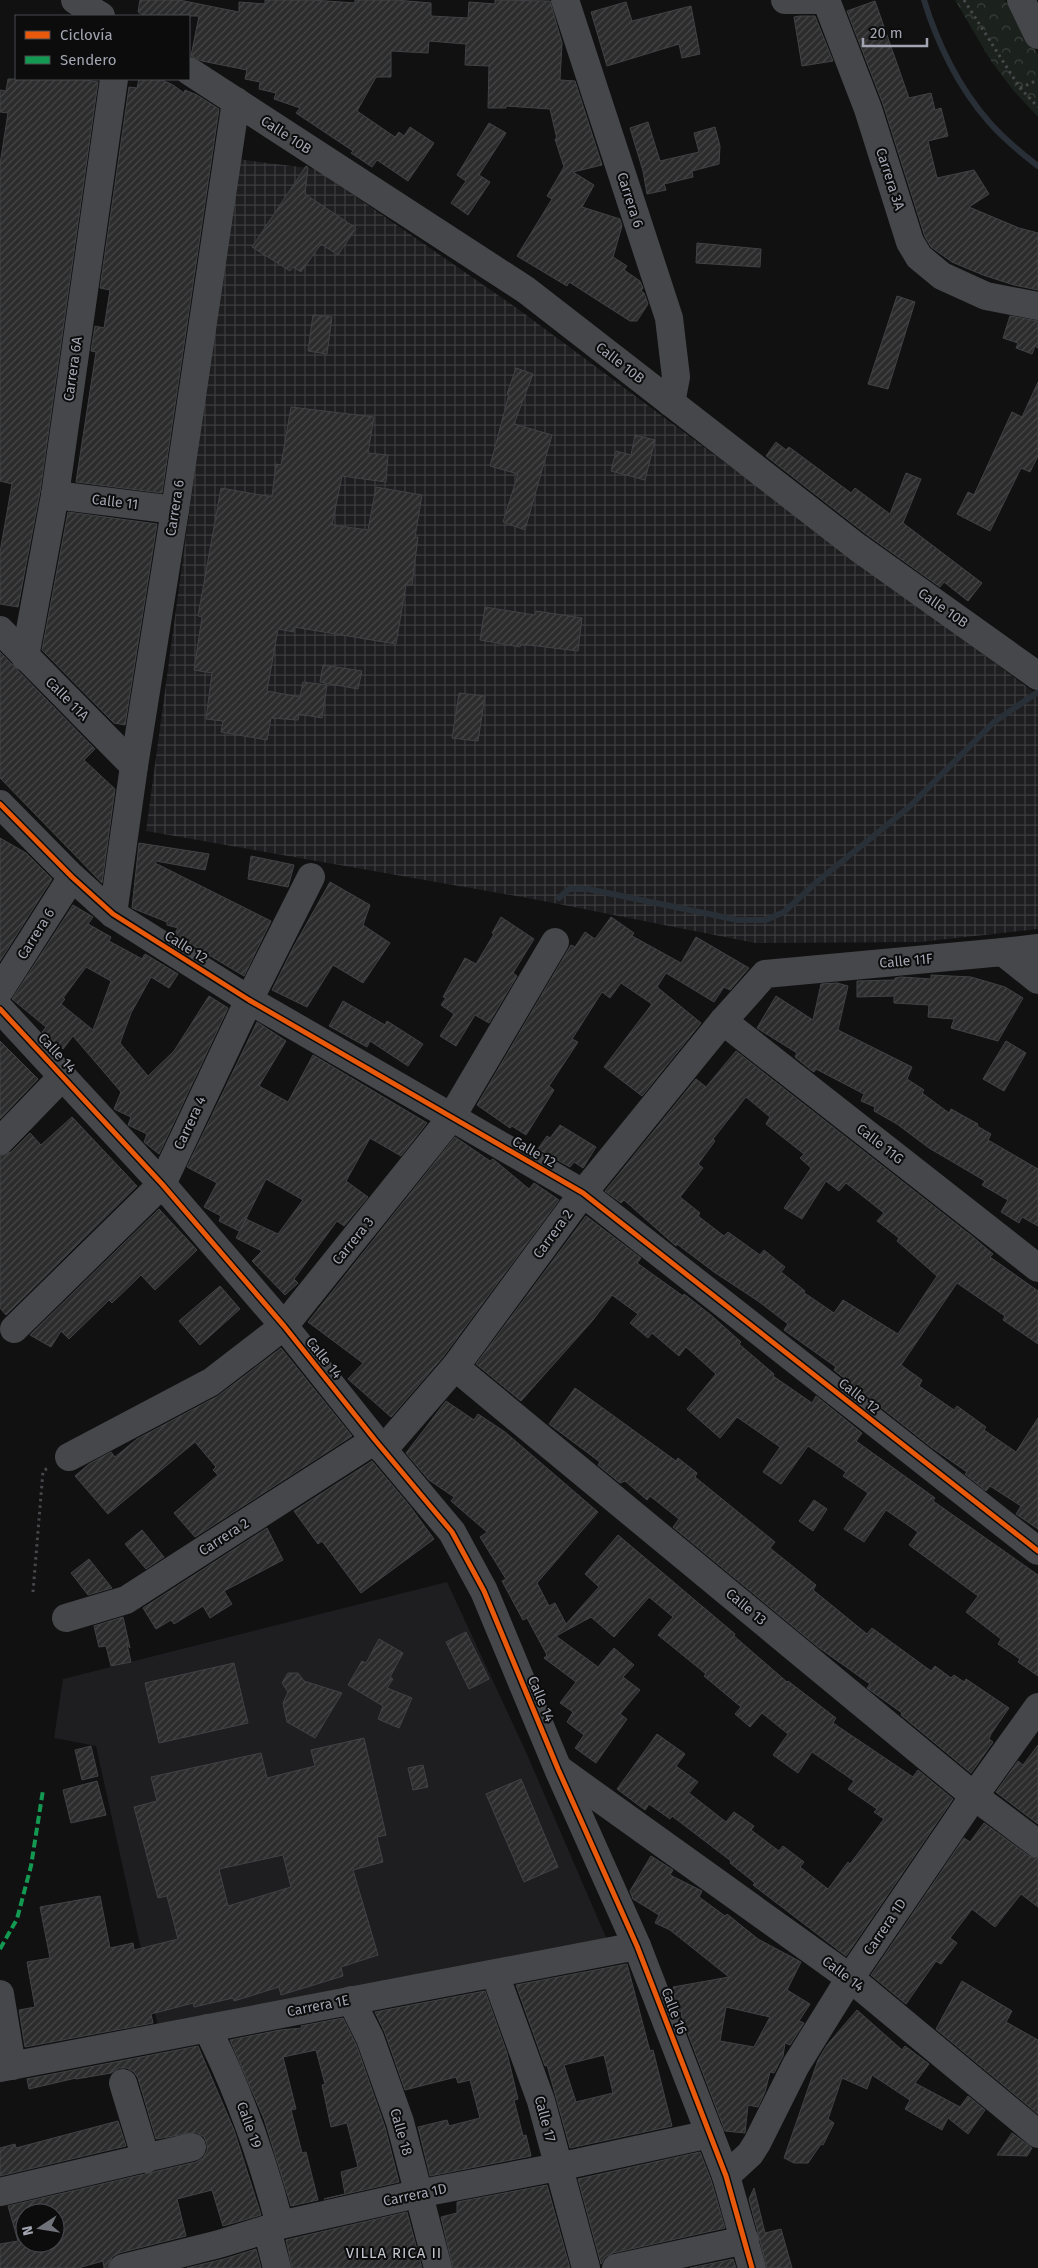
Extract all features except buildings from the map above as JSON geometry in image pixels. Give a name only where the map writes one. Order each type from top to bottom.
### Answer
[{"type":"street","name":"Carrera 6","points":[[565,0],[669,318],[676,377],[672,403]]},
{"type":"street","points":[[785,0],[821,0]]},
{"type":"street","name":"Carrera 3A","points":[[821,0],[868,109],[910,242],[919,256],[942,276],[986,296],[1026,304]]},
{"type":"street","points":[[1021,0],[1038,34]]},
{"type":"street","name":"Calle 10B","points":[[190,72],[526,290],[857,547],[1038,676]]},
{"type":"street","name":"Carrera 6A","points":[[25,657],[55,495],[114,80]]},
{"type":"street","name":"Carrera 6","points":[[113,914],[236,101]]},
{"type":"street","name":"Calle 11","points":[[55,495],[175,510]]},
{"type":"street","name":"Calle 11A","points":[[0,630],[134,766]]},
{"type":"street","name":"Calle 12","points":[[0,804],[72,877],[113,914],[248,1000],[583,1193],[1038,1551]]},
{"type":"street","name":"Carrera 6","points":[[0,990],[72,877]]},
{"type":"street","name":"Carrera 4","points":[[14,1329],[162,1184],[248,1000],[311,877]]},
{"type":"street","name":"Carrera 3","points":[[69,1457],[211,1382],[284,1326],[451,1118],[555,942]]},
{"type":"street","name":"Calle 11F","points":[[765,974],[1038,948]]},
{"type":"street","points":[[1003,952],[1038,980]]},
{"type":"street","name":"Carrera 2","points":[[66,1618],[126,1600],[379,1445],[456,1367],[583,1193],[723,1021],[765,974]]},
{"type":"street","name":"Calle 14","points":[[0,1009],[162,1184],[284,1326],[379,1445],[452,1532],[484,1591],[558,1769],[850,1978],[1038,2134]]},
{"type":"street","name":"Calle 11G","points":[[723,1021],[1038,1268]]},
{"type":"street","points":[[0,1141],[63,1076]]},
{"type":"street","name":"Calle 13","points":[[456,1367],[974,1796],[1038,1844]]},
{"type":"street","name":"Carrera 1D","points":[[726,2176],[750,2154],[758,2143],[796,2065],[850,1978],[974,1796],[1038,1707]]},
{"type":"street","name":"Calle 16","points":[[558,1769],[637,1946],[726,2176],[752,2268]]},
{"type":"street","name":"Carrera 1E","points":[[6,2067],[637,1946]]},
{"type":"street","name":"Calle 17","points":[[495,1974],[541,2101],[586,2268]]},
{"type":"street","points":[[0,1994],[6,2067]]},
{"type":"street","name":"Calle 18","points":[[351,2000],[370,2038],[400,2122],[417,2194],[438,2268]]},
{"type":"street","name":"Calle 19","points":[[207,2028],[228,2068],[266,2171],[274,2227],[277,2268]]},
{"type":"street","points":[[123,2083],[146,2159]]},
{"type":"street","name":"Carrera 1D","points":[[123,2268],[219,2244],[274,2227],[417,2194],[558,2167],[710,2134]]},
{"type":"street","points":[[0,2192],[192,2147]]},
{"type":"street","points":[[616,2268],[745,2240]]},
{"type":"path","points":[[964,0],[1020,88],[1038,107]]},
{"type":"path","points":[[1020,88],[1038,80]]},
{"type":"path","points":[[33,1592],[43,1471],[69,1457]]},
{"type":"shaded area","points":[[237,159],[316,169],[518,309],[1038,695],[1038,929],[920,942],[755,943],[533,899],[146,831]]},
{"type":"shaded area","points":[[447,1582],[526,1752],[608,1942],[158,2026],[96,1746],[54,1738],[63,1679]]},
{"type":"green space","points":[[955,0],[1005,0],[1038,54],[1038,117],[1013,90],[991,61]]},
{"type":"waterway","points":[[924,0],[942,49],[968,95],[994,128],[1038,166]]},
{"type":"waterway","points":[[559,898],[569,889],[588,889],[738,920],[766,920],[784,912],[819,880],[908,808],[994,722],[1038,692]]},
{"type":"marked path","points":[[0,1949],[17,1919],[31,1866],[43,1790]]},
{"type":"cycle path","points":[[0,804],[72,877],[113,914],[249,1000],[583,1193],[1038,1551]]},
{"type":"cycle path","points":[[0,1009],[162,1184],[284,1326],[375,1440],[452,1532],[484,1591],[558,1769],[637,1946],[726,2176],[752,2268]]},
{"type":"district","name":"VILLA RICA II","points":[[394,2253]]}]
